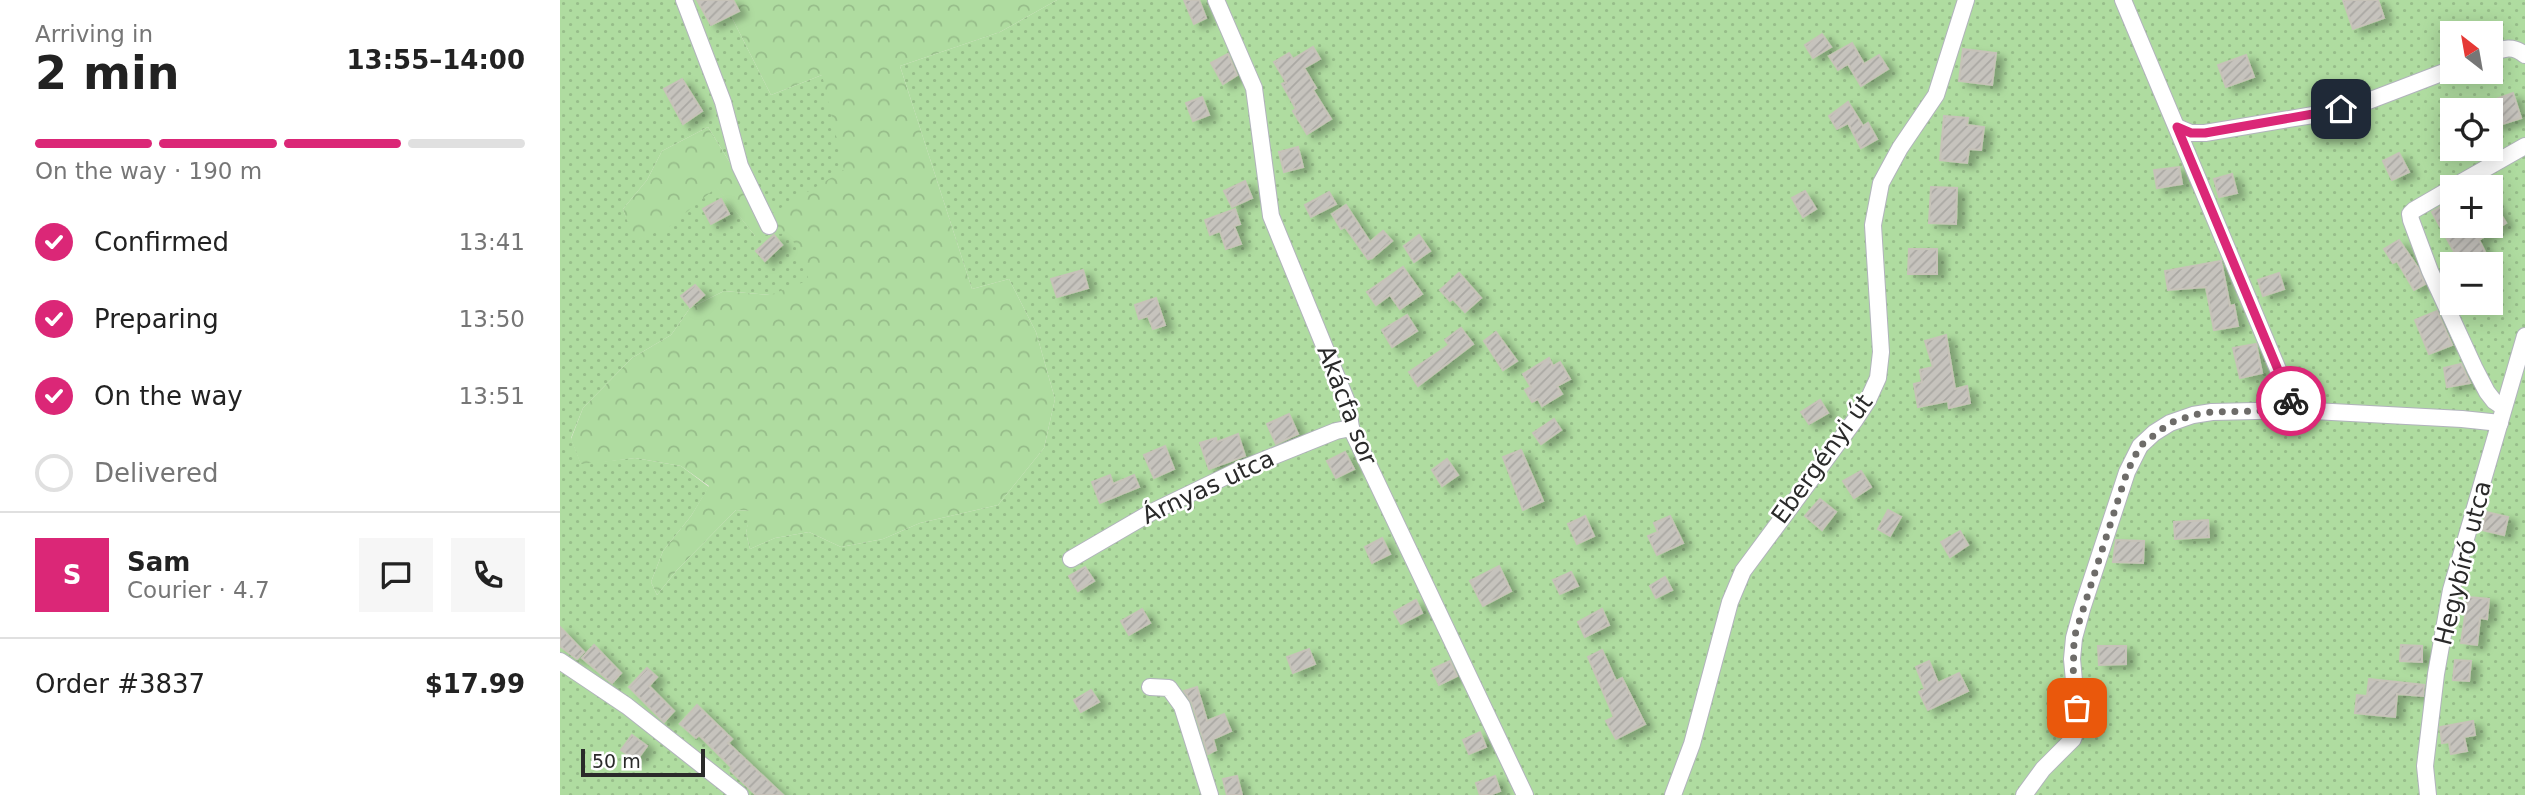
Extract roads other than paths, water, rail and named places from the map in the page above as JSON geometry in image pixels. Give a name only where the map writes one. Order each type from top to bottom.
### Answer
[{"type":"street","points":[[684,0],[723,102],[740,166],[769,226]]},
{"type":"street","name":"Akácfa sor","points":[[1216,0],[1254,88],[1271,216],[1347,402],[1351,428],[1525,795]]},
{"type":"street","name":"Ebergényi út","points":[[1673,795],[1700,718],[1730,602],[1743,571],[1868,400],[1878,378],[1881,352],[1873,225],[1881,183],[1900,148],[1936,95],[1966,0]]},
{"type":"street","points":[[2123,0],[2295,410]]},
{"type":"street","points":[[2503,50],[2518,49],[2525,55]]},
{"type":"street","points":[[2177,127],[2191,133],[2205,133],[2319,114],[2363,103],[2440,74]]},
{"type":"street","points":[[2475,175],[2525,146]]},
{"type":"street","points":[[2440,195],[2414,210],[2410,214],[2411,220],[2430,271],[2475,369],[2487,392],[2503,407]]},
{"type":"street","name":"Hegybíró utca","points":[[2428,795],[2425,765],[2436,674],[2451,590],[2525,336]]},
{"type":"street","points":[[2024,795],[2043,769],[2073,739],[2078,724],[2073,687],[2074,638],[2127,472],[2140,446],[2170,423],[2212,412],[2295,410],[2462,419],[2500,424]]},
{"type":"street","name":"Árnyas utca","points":[[1071,559],[1150,513],[1240,470],[1336,431],[1351,428]]},
{"type":"street","points":[[560,661],[627,706],[740,795]]},
{"type":"street","points":[[1150,687],[1169,688],[1182,706],[1210,795]]}]
